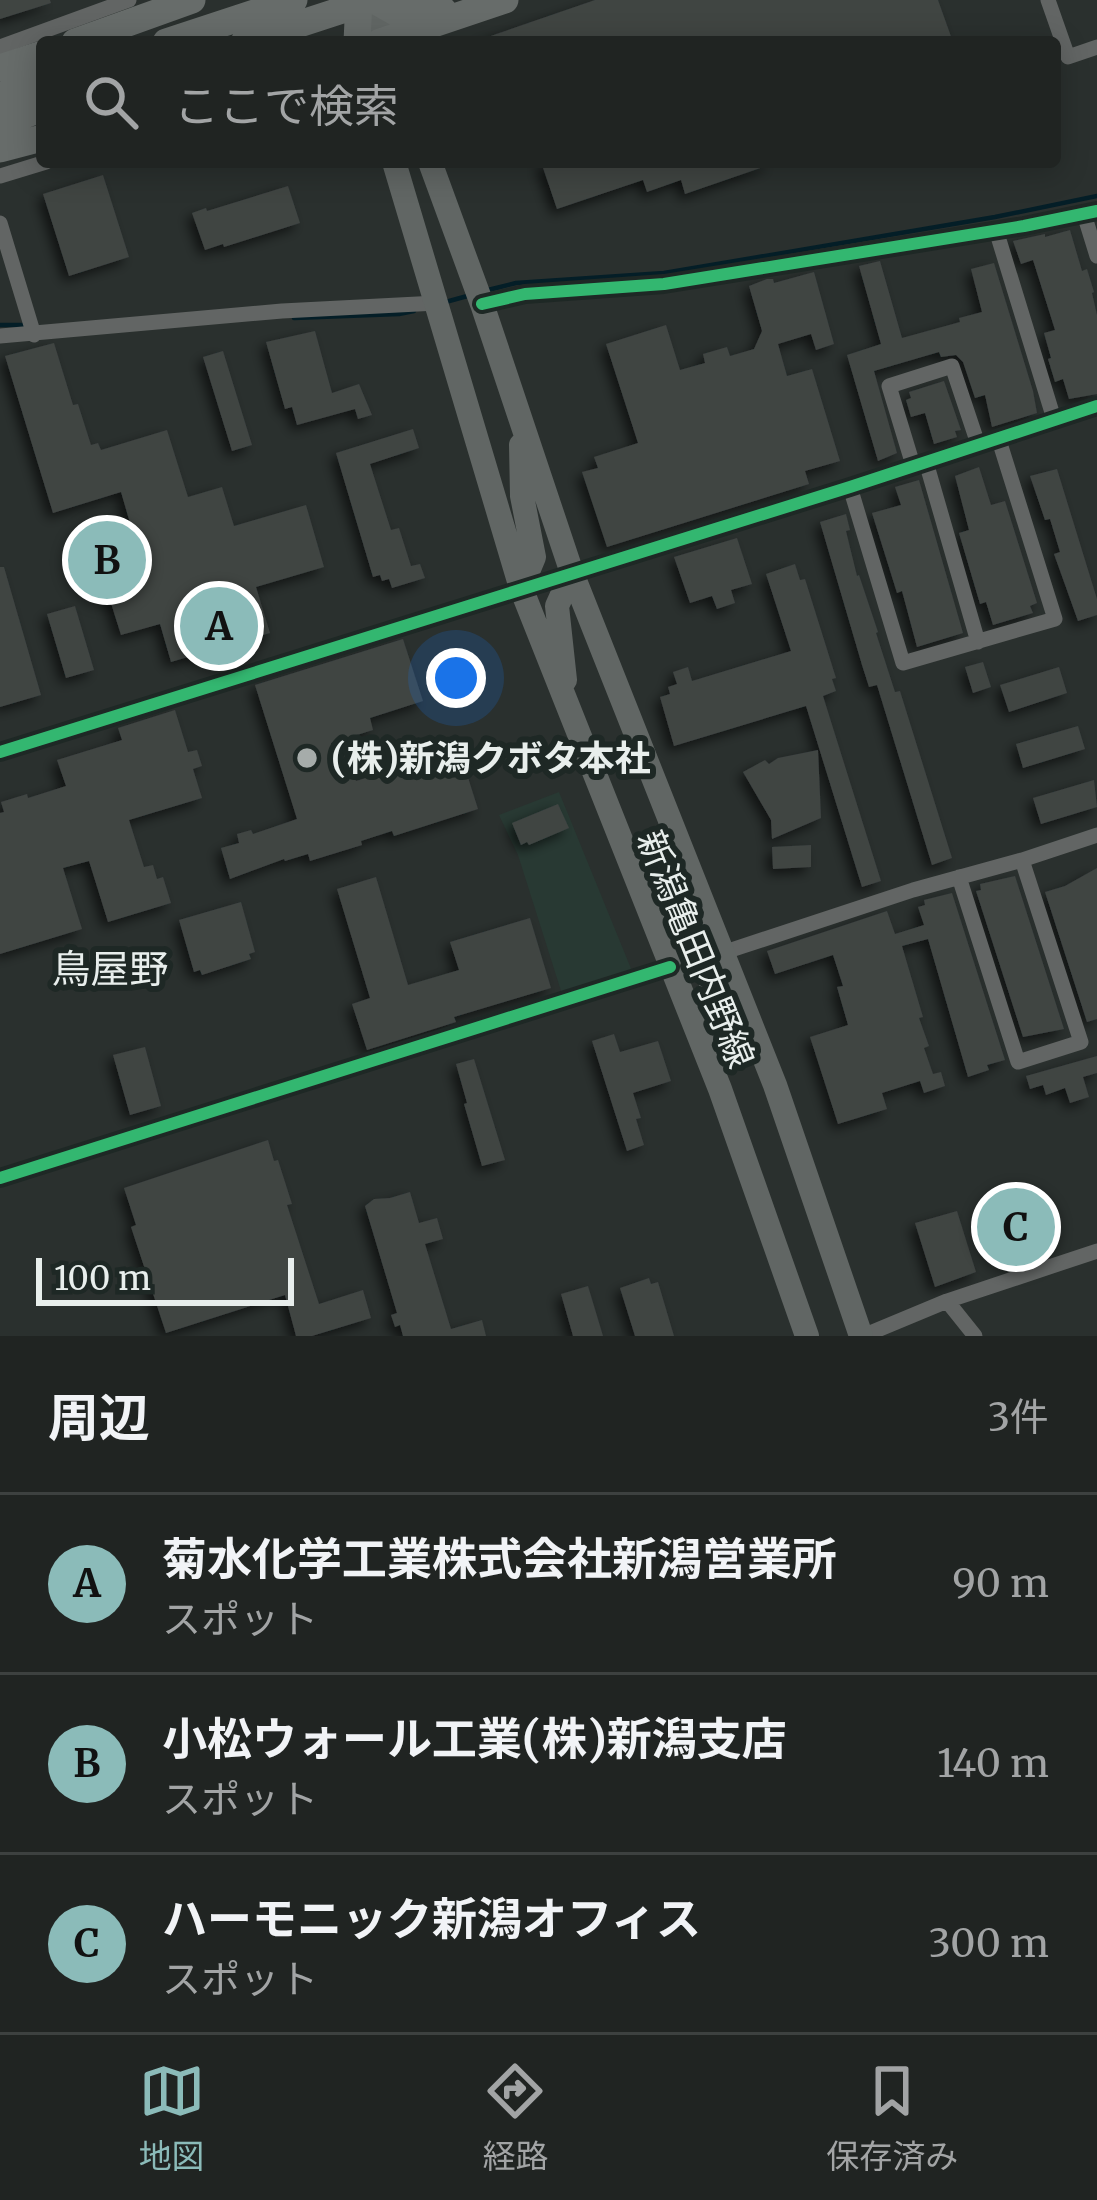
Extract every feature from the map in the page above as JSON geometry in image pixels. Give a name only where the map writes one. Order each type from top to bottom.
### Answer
[{"type":"highway","points":[[92,36],[184,3],[207,0]]},
{"type":"highway","points":[[184,36],[294,0]]},
{"type":"highway","points":[[261,36],[357,1],[397,13],[440,11],[482,0]]},
{"type":"highway","points":[[392,36],[505,0]]},
{"type":"highway","points":[[440,36],[515,0]]},
{"type":"highway","points":[[357,1],[371,36]]},
{"type":"highway","points":[[321,36],[357,1]]},
{"type":"highway","points":[[0,68],[36,56]]},
{"type":"highway","points":[[0,96],[36,84]]},
{"type":"highway","points":[[0,123],[36,111]]},
{"type":"highway","points":[[0,149],[36,140]]},
{"type":"main road","name":"新潟亀田内野線","points":[[396,168],[521,588],[715,1077],[807,1336]]},
{"type":"main road","name":"新潟亀田内野線","points":[[432,168],[572,573],[791,1128],[862,1336]]},
{"type":"main road","points":[[521,422],[520,481],[534,557],[521,588]]},
{"type":"main road","points":[[566,704],[556,606],[572,573]]},
{"type":"main road","points":[[670,968],[680,955],[683,938],[674,884],[674,833]]},
{"type":"main road","points":[[715,1077],[711,987],[722,953]]},
{"type":"street","points":[[0,46],[129,0]]},
{"type":"street","points":[[1048,0],[1061,36]]},
{"type":"street","points":[[1061,36],[1068,56],[1097,47]]},
{"type":"street","points":[[0,176],[36,165]]},
{"type":"street","points":[[482,304],[525,294],[664,284],[1090,213],[1097,256]]},
{"type":"street","points":[[0,223],[34,335]]},
{"type":"street","points":[[995,230],[1054,419]]},
{"type":"street","points":[[0,336],[282,311],[437,303]]},
{"type":"street","points":[[977,642],[889,386],[952,366],[978,444]]},
{"type":"street","points":[[0,752],[1097,406]]},
{"type":"street","points":[[850,487],[904,663],[1054,619],[998,437]]},
{"type":"street","points":[[722,953],[1097,835]]},
{"type":"street","points":[[959,877],[1018,1061],[1081,1042],[1022,860]]},
{"type":"street","points":[[0,1178],[670,968]]},
{"type":"street","points":[[862,1336],[947,1301],[1097,1251]]},
{"type":"street","points":[[947,1301],[975,1336]]},
{"type":"shaded area","points":[[559,792],[632,971],[562,994],[518,855],[499,815]]},
{"type":"building","points":[[0,0],[50,0],[51,3],[0,19]]},
{"type":"building","points":[[595,0],[938,0],[951,36],[491,36]]},
{"type":"building","points":[[543,168],[760,168],[685,194],[681,180],[647,192],[643,180],[557,209]]},
{"type":"building","points":[[103,175],[129,257],[69,276],[43,194]]},
{"type":"building","points":[[288,186],[300,223],[205,250],[192,213]]},
{"type":"building","points":[[1070,230],[1082,271],[1087,269],[1094,292],[1097,394],[1069,399],[1063,379],[1055,382],[1048,359],[1044,333],[1055,330],[1033,260],[1021,264],[1013,241]]},
{"type":"building","points":[[880,261],[902,338],[982,312],[971,269],[994,263],[1037,413],[992,427],[985,395],[975,398],[956,355],[941,357],[939,352],[874,371],[897,453],[878,461],[847,355],[881,344],[859,266]]},
{"type":"building","points":[[814,272],[834,344],[816,350],[811,334],[778,344],[787,376],[812,369],[840,461],[805,471],[809,484],[607,547],[582,472],[598,468],[594,457],[638,443],[606,344],[666,325],[680,370],[705,363],[703,354],[727,347],[730,356],[754,349],[762,331],[749,286]]},
{"type":"building","points":[[315,331],[332,393],[359,384],[372,415],[358,419],[355,409],[297,425],[292,407],[285,409],[266,342]]},
{"type":"building","points":[[54,343],[91,445],[98,443],[101,450],[167,430],[188,497],[222,487],[234,526],[306,505],[324,567],[256,587],[270,633],[171,662],[160,624],[121,635],[104,581],[93,584],[79,538],[130,523],[121,492],[53,513],[5,356]]},
{"type":"building","points":[[223,351],[252,445],[232,451],[203,357]]},
{"type":"building","points":[[944,381],[961,430],[955,431],[957,437],[934,444],[925,413],[911,417],[906,400],[911,398],[909,392]]},
{"type":"building","points":[[413,429],[419,448],[370,464],[391,530],[399,528],[411,566],[420,564],[425,578],[392,588],[389,579],[373,577],[336,453]]},
{"type":"building","points":[[979,467],[991,505],[1005,501],[1037,603],[1030,606],[1033,613],[993,625],[986,602],[980,604],[959,533],[969,530],[955,476]]},
{"type":"building","points":[[1057,469],[1097,599],[1097,615],[1078,621],[1054,554],[1060,552],[1050,519],[1045,520],[1030,476]]},
{"type":"building","points":[[919,480],[963,633],[917,647],[902,591],[897,593],[872,513],[901,505],[895,487]]},
{"type":"building","points":[[846,514],[857,576],[895,692],[900,691],[952,858],[932,865],[877,685],[869,687],[820,522]]},
{"type":"building","points":[[737,538],[752,584],[731,590],[735,603],[717,609],[712,596],[690,603],[674,557]]},
{"type":"building","points":[[795,564],[800,580],[805,579],[836,678],[832,679],[836,691],[823,696],[881,881],[862,887],[806,706],[674,746],[660,697],[670,694],[668,687],[677,684],[673,672],[688,667],[692,681],[791,651],[766,574]]},
{"type":"building","points":[[0,567],[4,567],[41,695],[0,707]]},
{"type":"building","points":[[75,606],[94,670],[66,678],[47,614]]},
{"type":"building","name":"(株)新潟クボタ本社","points":[[403,639],[423,701],[370,718],[373,730],[331,743],[342,776],[353,773],[356,781],[404,766],[401,759],[417,754],[420,761],[459,749],[478,809],[394,836],[392,831],[310,861],[308,854],[284,859],[230,879],[221,848],[239,843],[237,834],[251,830],[253,834],[297,819],[255,685]]},
{"type":"building","points":[[983,662],[991,687],[973,693],[965,667]]},
{"type":"building","points":[[1059,667],[1067,693],[1009,712],[1000,685]]},
{"type":"building","points":[[175,710],[188,752],[197,750],[202,766],[193,769],[202,798],[129,820],[144,867],[153,865],[157,879],[163,877],[171,903],[108,922],[89,861],[63,868],[82,929],[0,954],[1,802],[66,786],[57,760],[122,740],[118,728]]},
{"type":"building","points":[[1078,726],[1085,749],[1023,768],[1016,744]]},
{"type":"building","points":[[818,750],[821,818],[772,839],[771,820],[743,772],[765,760],[769,764]]},
{"type":"building","points":[[1094,780],[1097,807],[1041,824],[1033,798]]},
{"type":"building","points":[[558,804],[569,828],[521,845],[512,823]]},
{"type":"building","points":[[811,845],[811,867],[773,869],[772,847]]},
{"type":"building","points":[[1097,868],[1097,1019],[1087,1022],[1045,892]]},
{"type":"building","points":[[1015,876],[1064,1029],[1023,1037],[976,891],[981,890],[980,884]]},
{"type":"building","points":[[376,877],[408,985],[459,970],[450,942],[530,918],[551,988],[367,1050],[352,1004],[370,998],[337,889]]},
{"type":"building","points":[[952,893],[1005,1060],[968,1077],[928,939],[902,946],[923,1017],[919,1018],[929,1046],[924,1048],[933,1074],[941,1072],[945,1086],[924,1093],[920,1081],[882,1093],[887,1109],[838,1124],[810,1037],[848,1025],[833,955],[775,974],[767,951],[887,911],[895,934],[924,925],[918,907],[925,905],[924,900]]},
{"type":"building","points":[[241,902],[255,952],[249,954],[251,959],[202,975],[200,970],[194,972],[179,920]]},
{"type":"building","points":[[614,1034],[620,1052],[658,1041],[671,1081],[633,1093],[644,1145],[627,1151],[592,1041]]},
{"type":"building","points":[[145,1047],[161,1106],[130,1115],[113,1055]]},
{"type":"building","points":[[1097,1056],[1097,1073],[1083,1077],[1089,1097],[1070,1103],[1065,1088],[1046,1095],[1043,1085],[1030,1089],[1026,1076]]},
{"type":"building","points":[[474,1059],[505,1160],[482,1166],[456,1064]]},
{"type":"building","points":[[268,1140],[292,1204],[287,1205],[319,1304],[363,1290],[371,1318],[312,1336],[296,1336],[285,1295],[166,1333],[131,1227],[136,1225],[124,1188]]},
{"type":"building","points":[[410,1192],[419,1223],[437,1218],[443,1239],[425,1244],[451,1329],[482,1320],[486,1336],[403,1336],[400,1325],[395,1327],[391,1315],[397,1313],[365,1206],[374,1199]]},
{"type":"building","points":[[1027,1200],[1042,1242],[1005,1254],[991,1212]]},
{"type":"building","points":[[957,1211],[976,1272],[935,1287],[915,1223]]},
{"type":"building","points":[[649,1278],[651,1284],[658,1282],[674,1336],[635,1336],[620,1288]]},
{"type":"building","points":[[588,1286],[603,1336],[573,1336],[561,1294]]},
{"type":"waterway","points":[[488,290],[516,283],[664,273],[1097,196]]},
{"type":"waterway","points":[[442,303],[471,295]]},
{"type":"waterway","points":[[294,318],[414,311]]},
{"type":"waterway","points":[[0,325],[24,325]]},
{"type":"cycle path","points":[[482,304],[525,294],[664,284],[1097,211]]},
{"type":"cycle path","points":[[0,752],[1097,406]]},
{"type":"cycle path","points":[[0,1178],[670,967]]},
{"type":"place","name":"小松ウォール工業(株)新潟支店","points":[[107,560]]},
{"type":"place","name":"菊水化学工業株式会社新潟営業所","points":[[219,626]]},
{"type":"place","name":"(株)新潟クボタ本社","points":[[307,758]]},
{"type":"place","name":"ハーモニック新潟オフィス","points":[[1016,1227]]},
{"type":"district","name":"鳥屋野","points":[[110,969]]}]
